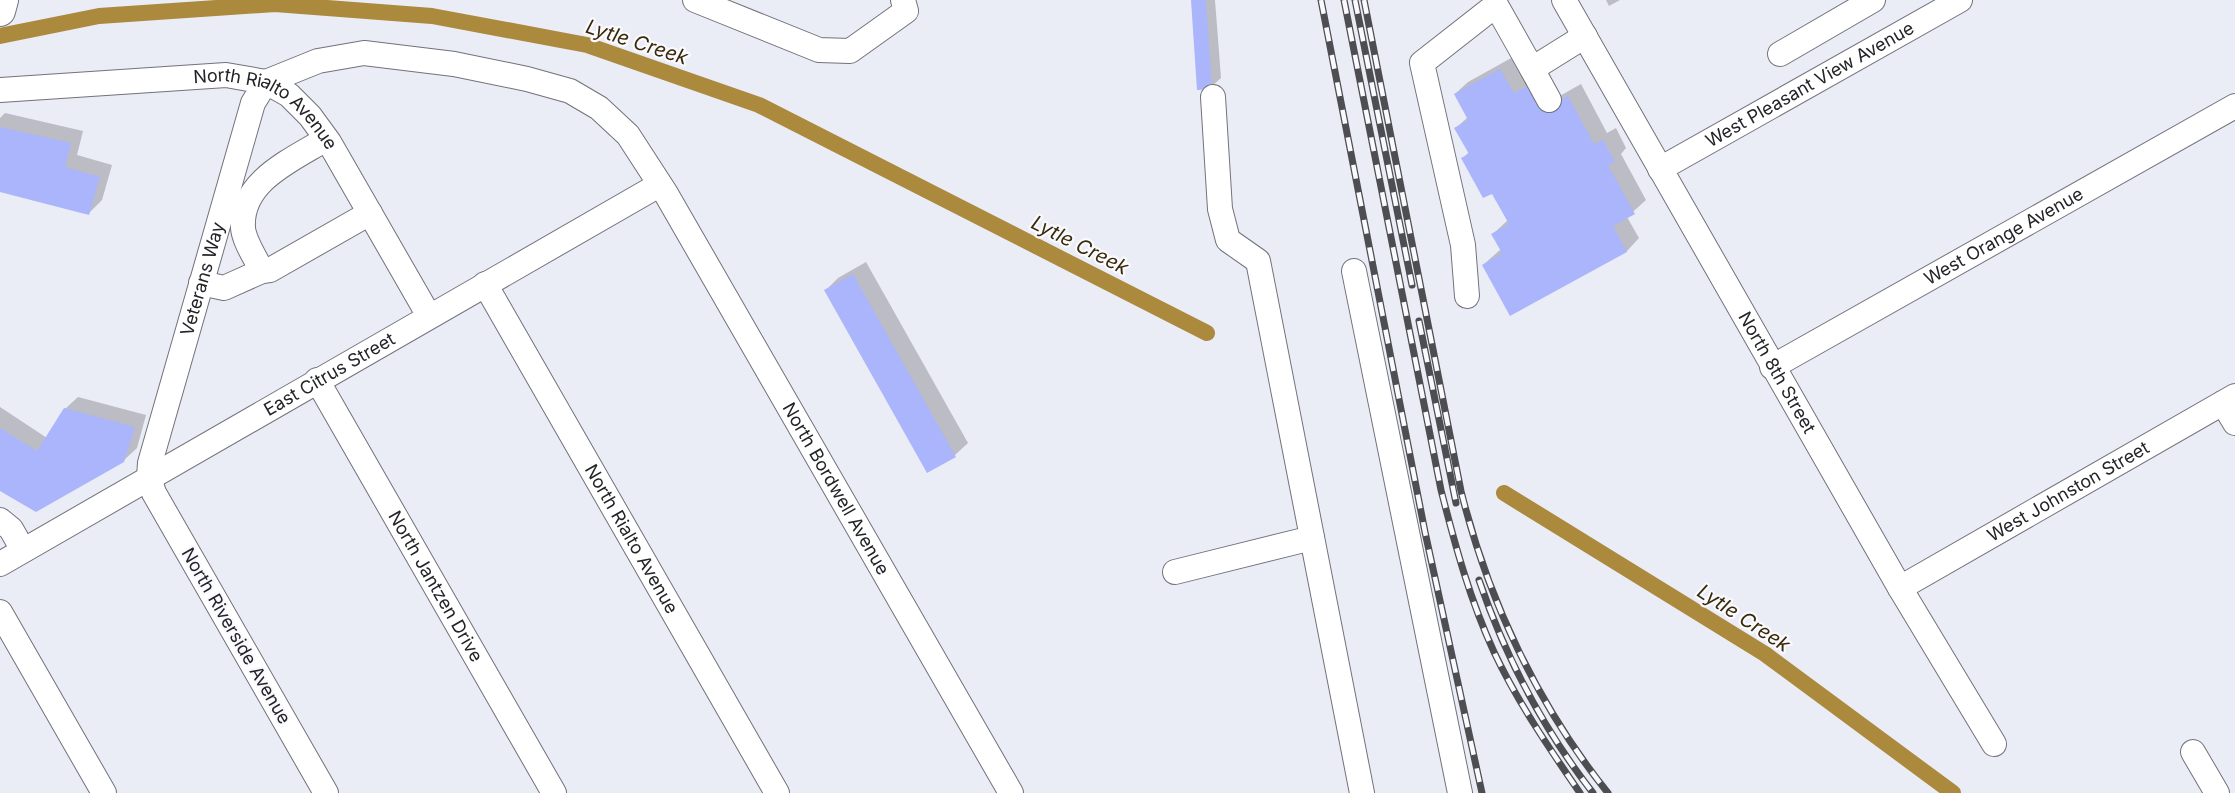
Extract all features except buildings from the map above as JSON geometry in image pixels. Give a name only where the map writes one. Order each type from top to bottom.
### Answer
[{"type":"main road","points":[[0,11],[3,0]]},
{"type":"street","points":[[695,0],[819,50],[850,51],[905,6]]},
{"type":"street","name":"North 8th Street","points":[[1564,0],[1772,367],[1900,588],[1994,744]]},
{"type":"street","points":[[1780,54],[1873,0]]},
{"type":"street","name":"West Pleasant View Avenue","points":[[1660,169],[1960,0]]},
{"type":"street","points":[[1467,296],[1463,244],[1422,63],[1496,5],[1549,100]]},
{"type":"street","points":[[1532,69],[1585,36]]},
{"type":"street","name":"North Bordwell Avenue","points":[[266,82],[318,61],[364,53],[454,64],[527,79],[570,91],[599,108],[628,135],[1011,793]]},
{"type":"street","name":"North Rialto Avenue","points":[[0,90],[226,75],[266,82],[289,95],[310,116],[326,139],[429,316]]},
{"type":"street","name":"Veterans Way","points":[[149,477],[150,463],[253,103],[266,82]]},
{"type":"street","points":[[1213,97],[1220,209],[1228,240],[1258,261],[1362,793]]},
{"type":"street","name":"West Orange Avenue","points":[[1772,367],[2235,106]]},
{"type":"street","points":[[262,271],[243,230],[245,204],[264,178],[326,139]]},
{"type":"street","name":"East Citrus Street","points":[[0,564],[317,380],[659,187]]},
{"type":"street","points":[[201,283],[224,288],[262,271],[270,270],[370,213]]},
{"type":"street","points":[[1354,271],[1460,793]]},
{"type":"street","name":"North Rialto Avenue","points":[[485,284],[777,793]]},
{"type":"street","name":"North Jantzen Drive","points":[[317,380],[554,793]]},
{"type":"street","name":"West Johnston Street","points":[[1900,588],[2231,407]]},
{"type":"street","name":"North Riverside Avenue","points":[[149,477],[154,493],[326,793]]},
{"type":"street","points":[[0,520],[11,529],[23,550]]},
{"type":"street","points":[[1175,572],[1312,538]]},
{"type":"street","points":[[0,612],[104,793]]},
{"type":"street","points":[[2193,752],[2217,793]]},
{"type":"waterway","name":"Lytle Creek","points":[[0,36],[99,16],[275,4],[432,16],[587,45],[759,105],[1207,333]]},
{"type":"waterway","name":"Lytle Creek","points":[[1504,493],[1765,654],[1953,793]]},
{"type":"railway","points":[[1321,0],[1425,532],[1482,793]]},
{"type":"railway","points":[[1344,0],[1441,490],[1458,552],[1470,592],[1503,670],[1534,724],[1580,793]]},
{"type":"railway","points":[[1355,0],[1412,285]]},
{"type":"railway","points":[[1364,0],[1461,491],[1472,532],[1501,612],[1518,650],[1559,724],[1608,793]]},
{"type":"railway","points":[[1419,321],[1456,503]]},
{"type":"railway","points":[[1479,580],[1501,636],[1527,691],[1558,744],[1593,793]]}]
